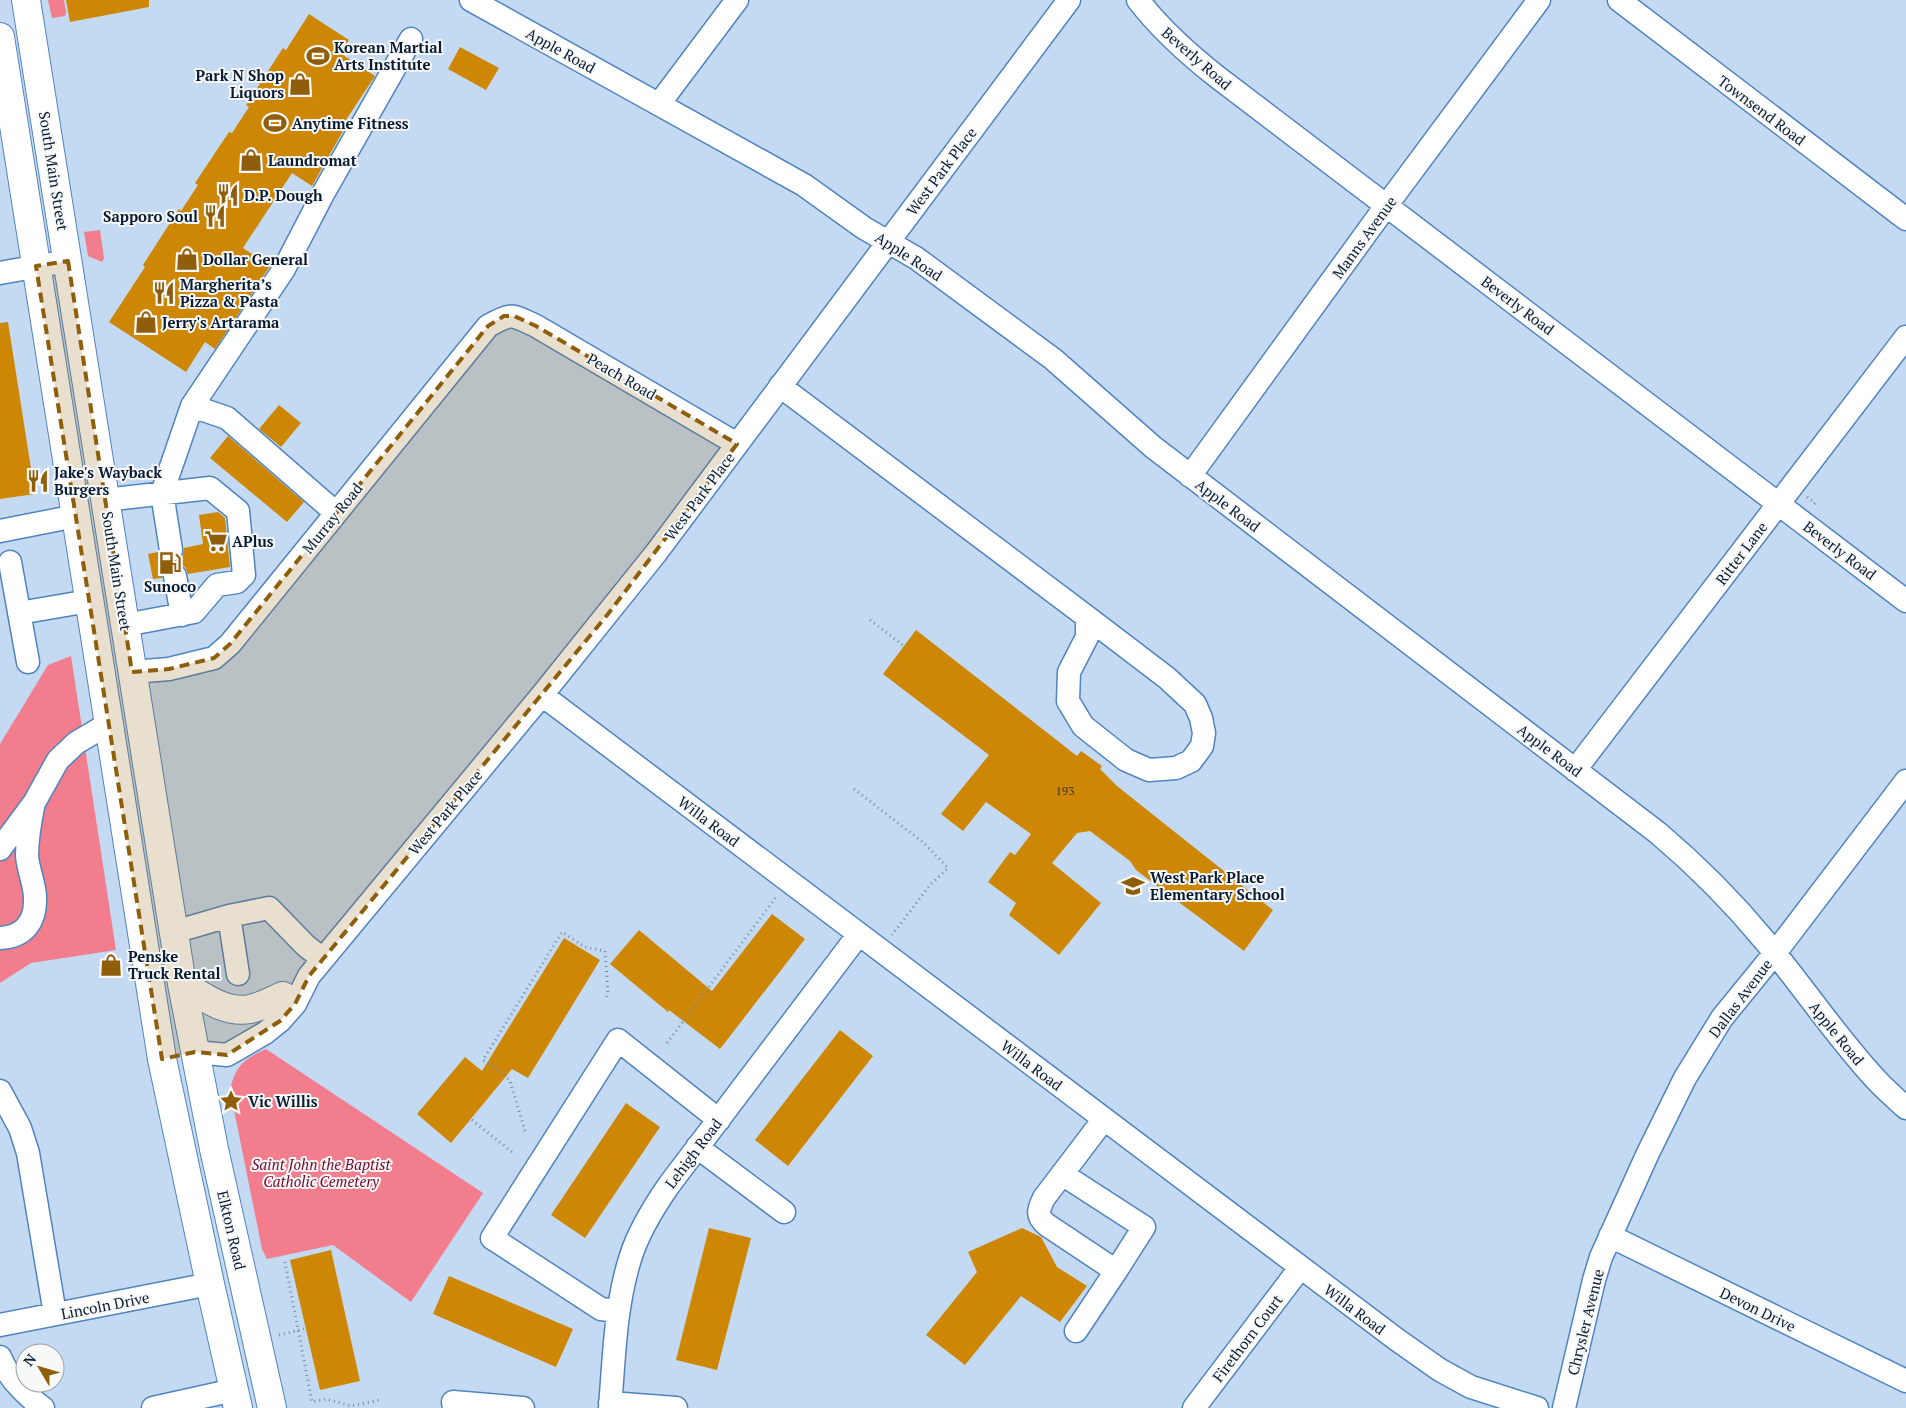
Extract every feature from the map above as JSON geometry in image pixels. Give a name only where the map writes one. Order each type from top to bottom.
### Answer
[{"type":"main road","name":"South Main Street","points":[[26,0],[182,984],[195,1052]]},
{"type":"main road","points":[[0,37],[162,1059],[236,1399]]},
{"type":"main road","points":[[69,474],[105,500]]},
{"type":"main road","points":[[76,516],[112,547]]},
{"type":"main road","points":[[182,984],[220,1006],[234,1010],[251,1009],[283,996]]},
{"type":"main road","name":"Elkton Road","points":[[195,1052],[214,1149],[272,1408]]},
{"type":"street","name":"Apple Road","points":[[471,0],[804,185],[864,228],[916,258],[1053,359],[1153,448],[1576,770],[1690,860],[1713,882],[1774,953],[1872,1075],[1906,1108]]},
{"type":"street","points":[[659,104],[737,0]]},
{"type":"street","name":"West Park Place","points":[[195,1052],[227,1055],[265,1033],[280,1021],[295,1004],[316,968],[542,695],[656,553],[1069,0]]},
{"type":"street","name":"Beverly Road","points":[[1138,0],[1167,33],[1192,57],[1906,600]]},
{"type":"street","name":"Manns Avenue","points":[[1190,476],[1386,206],[1539,0]]},
{"type":"street","name":"Townsend Road","points":[[1619,0],[1906,219]]},
{"type":"street","points":[[171,550],[162,494],[192,406],[284,269],[324,192],[411,39]]},
{"type":"street","points":[[0,273],[68,261]]},
{"type":"street","name":"Peach Road","points":[[504,316],[514,316],[536,326],[737,444]]},
{"type":"street","name":"Murray Road","points":[[132,672],[169,669],[214,658],[230,644],[488,326],[504,316]]},
{"type":"street","name":"Ritter Lane","points":[[1576,770],[1906,337]]},
{"type":"street","points":[[780,386],[1087,617],[1167,678],[1195,704],[1201,718],[1204,733],[1202,746],[1191,761],[1176,768],[1149,770],[1126,760],[1083,726],[1068,702],[1069,672],[1087,637],[1087,617]]},
{"type":"street","points":[[192,406],[227,418],[336,513]]},
{"type":"street","points":[[105,500],[210,488],[238,511],[244,575],[238,582],[217,585],[194,612],[125,625]]},
{"type":"street","points":[[0,531],[76,516]]},
{"type":"street","points":[[10,562],[28,662]]},
{"type":"street","points":[[175,576],[182,615]]},
{"type":"street","points":[[19,613],[89,602]]},
{"type":"street","name":"Willa Road","points":[[542,695],[1396,1339],[1454,1379],[1491,1395],[1537,1408]]},
{"type":"street","points":[[0,848],[34,803],[58,760],[76,743],[108,724]]},
{"type":"street","name":"Dallas Avenue","points":[[1610,1236],[1684,1078],[1722,1018],[1906,781]]},
{"type":"street","points":[[0,938],[9,938],[23,932],[32,919],[35,898],[27,856],[34,803]]},
{"type":"street","points":[[174,932],[229,916],[269,908],[306,946],[316,968]]},
{"type":"street","points":[[229,916],[238,974]]},
{"type":"street","name":"Lehigh Road","points":[[610,1406],[618,1311],[630,1259],[646,1220],[669,1184],[859,934]]},
{"type":"street","name":"West Park Place","points":[[162,1059],[195,1052],[231,1036],[255,1022],[316,968]]},
{"type":"street","points":[[618,1311],[601,1310],[492,1238],[618,1040],[719,1120]]},
{"type":"street","points":[[0,1091],[20,1128],[28,1153],[55,1314]]},
{"type":"street","points":[[1104,1119],[1044,1198],[1038,1212],[1039,1217],[1047,1225],[1116,1271]]},
{"type":"street","points":[[697,1147],[784,1212]]},
{"type":"street","points":[[1062,1174],[1144,1227],[1076,1331]]},
{"type":"street","name":"Devon Drive","points":[[1610,1236],[1906,1381]]},
{"type":"street","name":"Chrysler Avenue","points":[[1564,1408],[1594,1280],[1610,1236]]},
{"type":"street","name":"Firethorn Court","points":[[1194,1408],[1300,1268]]},
{"type":"street","name":"Lincoln Drive","points":[[0,1325],[210,1284]]},
{"type":"street","points":[[0,1357],[6,1372],[25,1394],[44,1408]]},
{"type":"street","points":[[154,1408],[236,1399]]},
{"type":"street","points":[[454,1408],[453,1402],[523,1408]]},
{"type":"street","points":[[610,1406],[676,1408]]},
{"type":"path","points":[[870,620],[904,646]]},
{"type":"path","points":[[854,789],[924,843],[948,868],[930,885],[890,937]]},
{"type":"path","points":[[667,1043],[778,895]]},
{"type":"path","points":[[525,1130],[510,1081],[503,1073],[483,1060],[562,932],[585,947],[605,951],[608,992],[606,1000]]},
{"type":"path","points":[[472,1120],[512,1152]]},
{"type":"path","points":[[285,1262],[312,1402],[326,1399],[351,1406],[380,1400]]},
{"type":"path","points":[[279,1335],[304,1329]]},
{"type":"highlighted area","points":[[68,261],[132,672],[169,669],[214,658],[230,644],[488,326],[504,316],[514,316],[536,326],[737,444],[608,614],[309,976],[295,1004],[280,1021],[227,1055],[195,1052],[162,1059],[36,266]]},
{"type":"green space","points":[[48,0],[64,0],[65,16],[52,18]]},
{"type":"green space","points":[[100,230],[104,258],[102,262],[88,256],[84,232]]},
{"type":"green space","points":[[71,656],[116,950],[31,963],[0,983],[0,744],[48,665]]},
{"type":"green space","name":"Saint John the Baptist Catholic Cemetery","points":[[266,1049],[483,1193],[411,1302],[333,1245],[267,1259],[262,1249],[230,1090],[235,1074],[242,1064]]},
{"type":"building","points":[[66,0],[149,0],[149,7],[70,22]]},
{"type":"building","points":[[309,14],[349,40],[340,53],[375,76],[340,129],[343,131],[312,186],[292,173],[243,248],[270,266],[215,349],[205,342],[186,372],[109,322],[145,267],[143,265],[179,209],[181,211],[198,185],[195,183],[229,132],[232,133],[249,107],[246,105],[283,48],[286,50]]},
{"type":"building","points":[[460,47],[499,68],[486,90],[448,69]]},
{"type":"building","points":[[8,322],[35,494],[0,499],[0,323]]},
{"type":"building","points":[[279,405],[301,423],[281,447],[259,429]]},
{"type":"building","points":[[228,436],[304,502],[287,522],[210,458]]},
{"type":"building","name":"APlus","points":[[218,512],[225,518],[230,567],[188,574],[185,567],[173,563],[183,555],[184,548],[203,544],[199,515]]},
{"type":"building","points":[[158,552],[161,559],[173,563],[166,566],[162,578],[153,579],[148,554]]},
{"type":"building","name":"West Park Place Elementary School","points":[[916,630],[1077,756],[1081,751],[1102,766],[1100,769],[1117,786],[1273,910],[1244,951],[1136,870],[1130,861],[1090,831],[1077,833],[1052,863],[1101,903],[1059,955],[1009,915],[1016,903],[988,882],[1010,852],[1015,855],[1031,834],[986,802],[963,831],[941,814],[989,755],[883,674]]},
{"type":"building","points":[[772,914],[805,939],[720,1049],[669,1010],[668,1012],[610,964],[639,930],[712,991]]},
{"type":"building","points":[[564,938],[600,960],[528,1078],[512,1069],[451,1143],[417,1114],[465,1057],[482,1071]]},
{"type":"building","points":[[840,1030],[873,1056],[788,1166],[755,1140]]},
{"type":"building","points":[[626,1103],[660,1127],[585,1238],[551,1215]]},
{"type":"building","points":[[709,1228],[751,1238],[717,1370],[676,1360]]},
{"type":"building","points":[[1022,1228],[1041,1237],[1057,1267],[1087,1286],[1060,1322],[1021,1296],[965,1365],[926,1335],[977,1272],[968,1252]]},
{"type":"building","points":[[331,1250],[360,1381],[320,1390],[290,1260]]},
{"type":"building","points":[[449,1276],[573,1329],[556,1367],[433,1314]]},
{"type":"place","name":"Korean Martial Arts Institute","points":[[318,56]]},
{"type":"place","name":"Park N Shop Liquors","points":[[300,84]]},
{"type":"place","name":"Anytime Fitness","points":[[275,123]]},
{"type":"place","name":"Laundromat","points":[[251,160]]},
{"type":"place","name":"D.P. Dough","points":[[228,195]]},
{"type":"place","name":"Sapporo Soul","points":[[215,216]]},
{"type":"place","name":"Dollar General","points":[[187,259]]},
{"type":"place","name":"Margherita’s Pizza & Pasta","points":[[164,293]]},
{"type":"place","name":"Jerry's Artarama","points":[[146,322]]},
{"type":"place","name":"Jake's Wayback Burgers","points":[[38,481]]},
{"type":"place","name":"APlus","points":[[216,541]]},
{"type":"place","name":"Sunoco","points":[[170,563]]},
{"type":"place","name":"West Park Place Elementary School","points":[[1133,886]]},
{"type":"place","name":"Penske Truck Rental","points":[[111,965]]},
{"type":"place","name":"Vic Willis","points":[[231,1101]]}]
